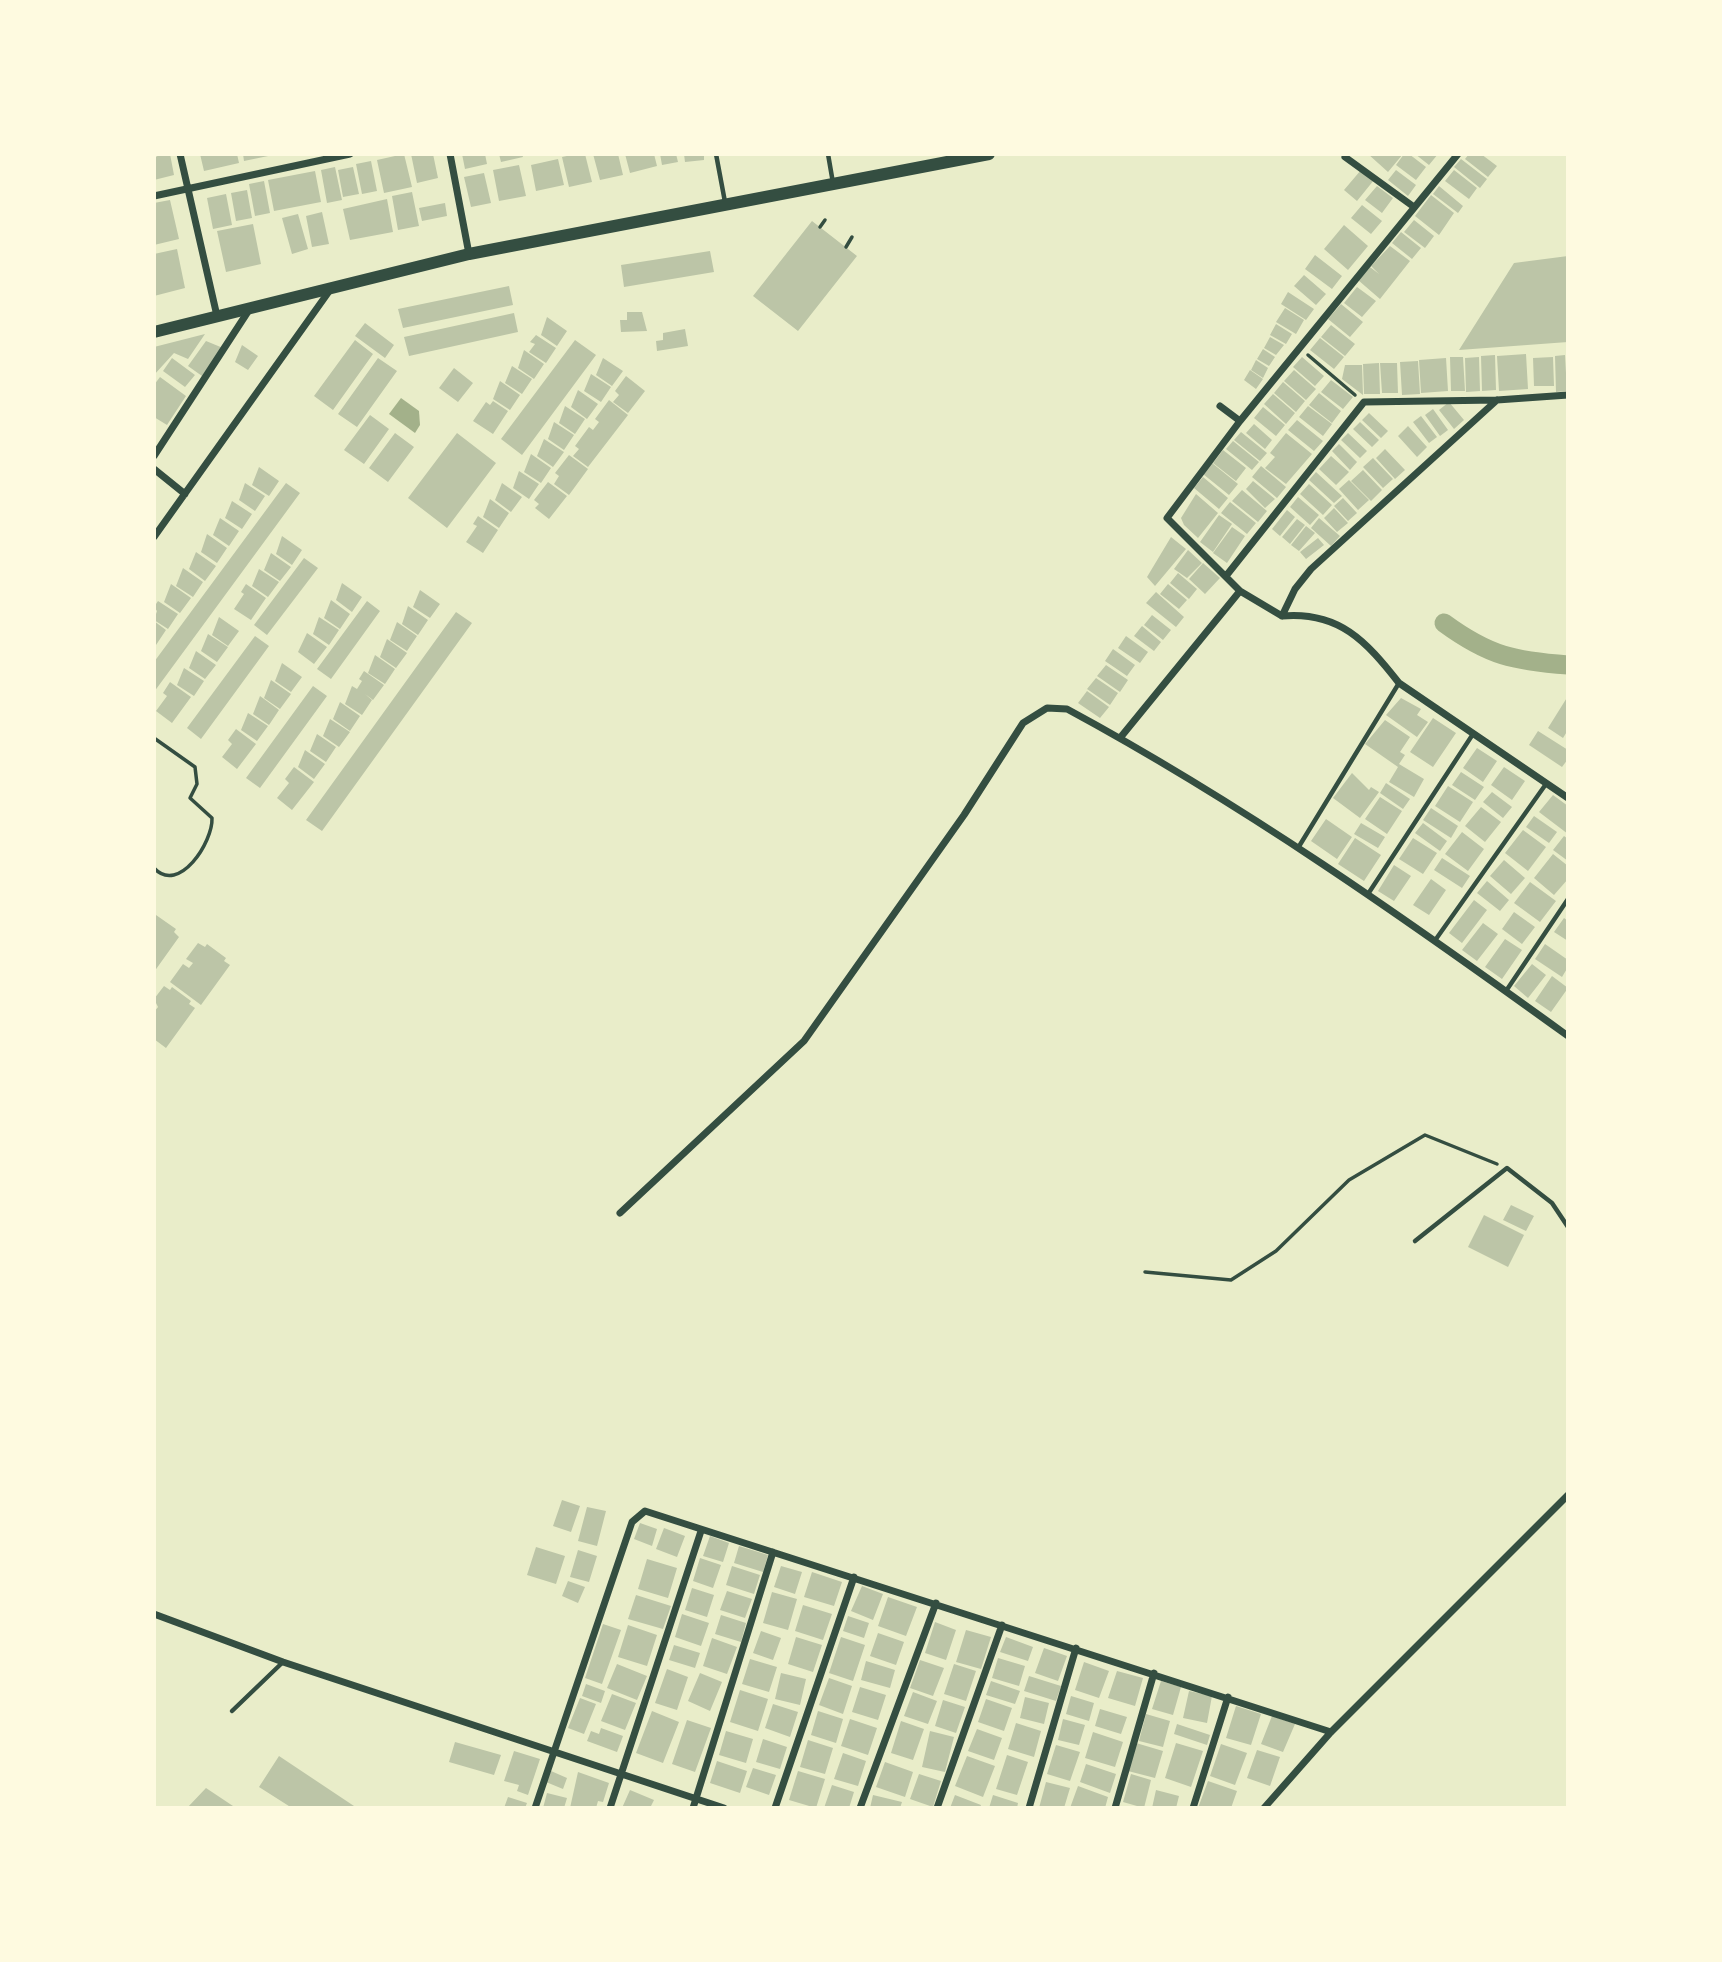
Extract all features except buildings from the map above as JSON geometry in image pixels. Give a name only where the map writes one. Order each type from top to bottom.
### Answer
[{"type":"main road","points":[[154,332],[469,254],[989,154]]},
{"type":"street","points":[[180,154],[217,316]]},
{"type":"street","points":[[154,196],[350,154]]},
{"type":"street","points":[[450,154],[469,254]]},
{"type":"street","points":[[1458,154],[1240,422],[1167,518],[1240,591],[1282,616],[1307,614],[1330,620],[1352,633],[1378,657],[1399,683],[1568,798]]},
{"type":"street","points":[[1345,158],[1414,207]]},
{"type":"street","points":[[154,537],[330,290]]},
{"type":"street","points":[[154,456],[249,309]]},
{"type":"street","points":[[1226,576],[1364,402],[1497,400],[1568,395]]},
{"type":"street","points":[[1282,616],[1294,589],[1311,569],[1497,400]]},
{"type":"street","points":[[1220,407],[1240,422]]},
{"type":"street","points":[[154,469],[185,494]]},
{"type":"street","points":[[1120,738],[1240,591]]},
{"type":"street","points":[[620,1213],[804,1041],[964,816],[1023,723],[1047,708],[1067,709],[1120,738],[1298,848],[1436,939],[1568,1036]]},
{"type":"street","points":[[1264,1808],[1331,1732],[1568,1495]]},
{"type":"street","points":[[535,1808],[632,1522],[640,1513],[650,1512],[701,1531],[936,1603],[1331,1732]]},
{"type":"street","points":[[610,1808],[701,1531]]},
{"type":"street","points":[[693,1808],[773,1552]]},
{"type":"street","points":[[775,1808],[854,1577]]},
{"type":"street","points":[[860,1808],[936,1603]]},
{"type":"street","points":[[154,1614],[283,1662],[724,1808]]},
{"type":"street","points":[[937,1808],[1002,1625]]},
{"type":"street","points":[[1029,1808],[1076,1648]]},
{"type":"street","points":[[1115,1808],[1154,1673]]},
{"type":"street","points":[[1193,1808],[1228,1697]]},
{"type":"lane","points":[[716,154],[726,203]]},
{"type":"lane","points":[[828,154],[833,184]]},
{"type":"lane","points":[[1298,848],[1399,683]]},
{"type":"lane","points":[[1367,896],[1473,734]]},
{"type":"lane","points":[[1436,939],[1546,783]]},
{"type":"lane","points":[[1506,991],[1568,899]]},
{"type":"lane","points":[[1415,1241],[1507,1168],[1552,1203],[1568,1227]]},
{"type":"lane","points":[[233,1711],[283,1662]]},
{"type":"path","points":[[820,227],[825,220]]},
{"type":"path","points":[[846,247],[852,237]]},
{"type":"path","points":[[1301,349],[1364,402]]},
{"type":"path","points":[[154,738],[195,767],[197,785],[190,798],[212,818],[213,827],[211,837],[183,871],[164,876],[154,868]]},
{"type":"path","points":[[1145,1272],[1231,1280],[1276,1251],[1349,1180],[1425,1135],[1507,1168]]},
{"type":"shaded area","points":[[401,398],[419,411],[420,425],[415,433],[389,414]]},
{"type":"waterway","points":[[1444,623],[1475,643],[1503,655],[1568,665]]}]
